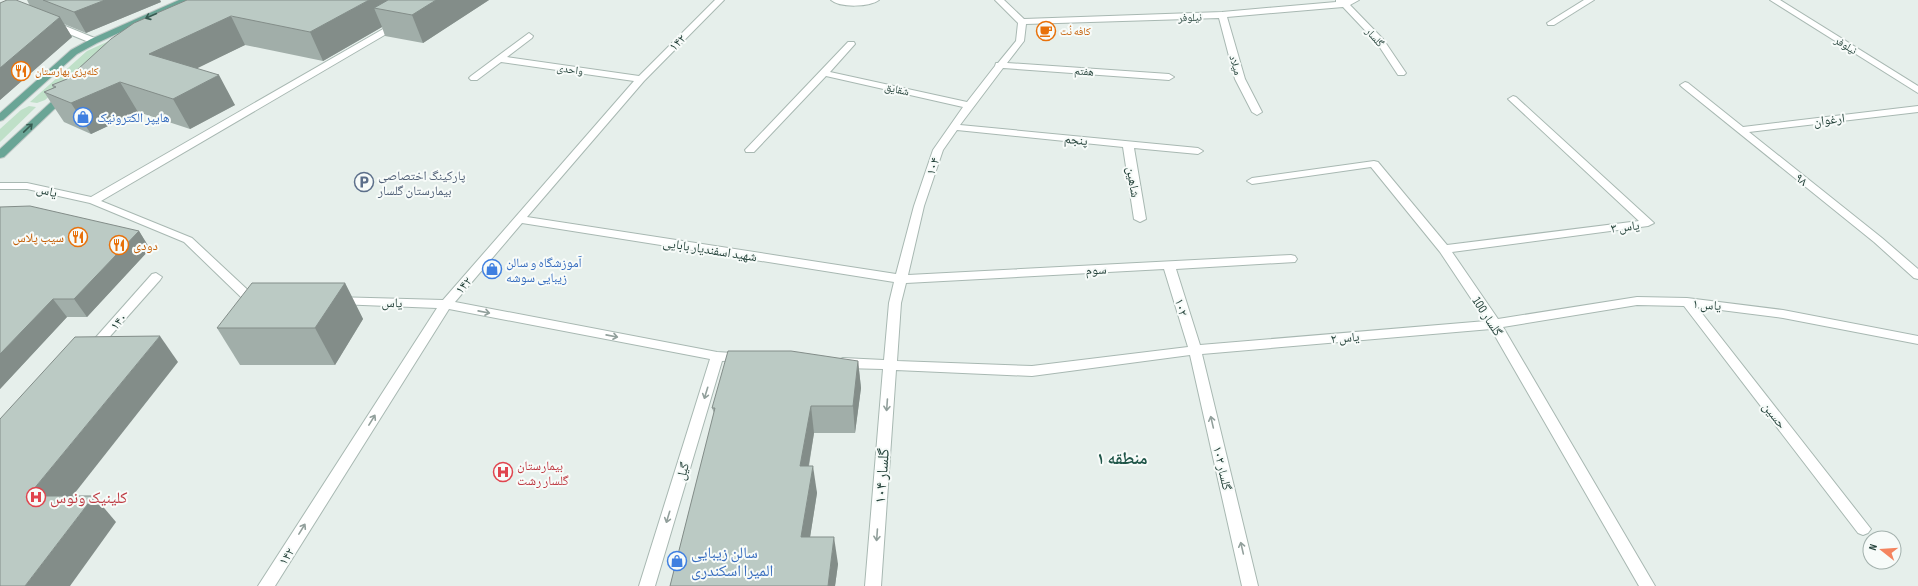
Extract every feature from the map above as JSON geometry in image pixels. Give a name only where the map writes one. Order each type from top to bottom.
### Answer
[{"type":"main road","points":[[0,118],[74,52],[94,41],[186,0]]},
{"type":"main road","points":[[0,155],[71,88]]},
{"type":"street","name":"۱۴۲","points":[[266,586],[446,304],[640,79],[720,0]]},
{"type":"street","points":[[835,0],[856,3],[875,0]]},
{"type":"street","points":[[999,0],[1022,22]]},
{"type":"street","points":[[1336,0],[1345,4]]},
{"type":"street","name":"نیلوفر","points":[[1022,22],[1222,16],[1345,4],[1356,0]]},
{"type":"street","points":[[1551,23],[1590,0]]},
{"type":"street","name":"نیلوفر","points":[[1774,0],[1918,90]]},
{"type":"street","name":"گلسار","points":[[1345,4],[1380,41],[1402,73]]},
{"type":"street","name":"میلاد","points":[[1222,16],[1240,79],[1257,112]]},
{"type":"street","points":[[93,201],[403,20]]},
{"type":"street","points":[[46,21],[94,41]]},
{"type":"street","name":"۱۰۴","points":[[889,366],[895,302],[918,206],[938,150],[999,65],[1020,41],[1022,22]]},
{"type":"street","points":[[474,78],[529,36]]},
{"type":"street","points":[[750,150],[851,44]]},
{"type":"street","name":"واحدی","points":[[499,58],[640,79]]},
{"type":"street","name":"هفتم","points":[[999,65],[1169,77]]},
{"type":"street","name":"شقایق","points":[[824,73],[969,105]]},
{"type":"street","name":"۹۸","points":[[1685,85],[1878,240],[1918,275]]},
{"type":"street","name":"یاس ۳","points":[[1444,249],[1648,223],[1513,99]]},
{"type":"street","name":"ارغوان","points":[[1740,130],[1918,109]]},
{"type":"street","name":"پنجم","points":[[954,127],[1198,151]]},
{"type":"street","name":"شاهین","points":[[1128,144],[1140,219]]},
{"type":"street","name":"گلسار 100","points":[[1252,181],[1374,164],[1444,249],[1495,324],[1647,586]]},
{"type":"street","name":"یاس","points":[[0,186],[27,186],[93,201],[188,240],[248,297],[272,298]]},
{"type":"street","name":"شهید اسفندیار بابایی","points":[[520,219],[901,279]]},
{"type":"street","name":"سوم","points":[[901,279],[1291,259]]},
{"type":"street","name":"۱۰۲","points":[[1169,265],[1195,350]]},
{"type":"street","name":"۱۴۰","points":[[83,360],[156,277]]},
{"type":"street","name":"یاس","points":[[327,300],[446,304],[717,356],[756,358]]},
{"type":"street","name":"یاس ۱","points":[[1495,324],[1637,301],[1687,302],[1783,314],[1918,340]]},
{"type":"street","name":"حسین","points":[[1687,302],[1863,529]]},
{"type":"street","name":"یاس ۲","points":[[827,362],[889,366],[1032,371],[1195,350],[1495,324]]},
{"type":"street","name":"گلسار ۱۰۲","points":[[1195,350],[1250,586]]},
{"type":"street","name":"گیل","points":[[647,586],[717,356]]},
{"type":"street","name":"گلسار ۱۰۴","points":[[873,586],[889,366]]},
{"type":"green space","points":[[200,0],[98,52],[45,100],[37,103],[30,102],[87,51]]},
{"type":"green space","points":[[29,106],[36,107],[0,142],[0,129],[21,110]]},
{"type":"building","points":[[7,0],[16,0],[60,17],[0,68],[0,3]]},
{"type":"building","points":[[43,0],[105,0],[74,12]]},
{"type":"building","points":[[187,0],[369,0],[310,32],[231,16],[149,54],[219,75],[173,99],[120,82],[71,103],[44,92],[56,87],[52,85],[67,79],[111,39],[134,23]]},
{"type":"building","points":[[388,0],[436,0],[412,15],[374,8]]},
{"type":"building","points":[[30,206],[139,231],[74,299],[53,299],[0,354],[0,207]]},
{"type":"building","points":[[252,283],[345,283],[315,328],[217,328]]},
{"type":"building","points":[[160,336],[28,496],[94,496],[25,586],[0,586],[0,419],[75,337]]},
{"type":"building","points":[[728,351],[791,351],[858,361],[853,406],[811,406],[800,466],[813,466],[801,537],[834,537],[828,586],[670,586],[715,408],[712,408]]},
{"type":"place","name":"کافه نُت","points":[[1046,31]]},
{"type":"place","name":"کله‌پزی بهارستان","points":[[21,71]]},
{"type":"place","name":"هایپر الکترونیک","points":[[83,117]]},
{"type":"place","name":"پارکینگ اختصاصی بیمارستان گلسار","points":[[364,182]]},
{"type":"place","name":"سیب پلاس","points":[[78,237]]},
{"type":"place","name":"دودی","points":[[119,245]]},
{"type":"place","name":"آموزشگاه و سالن زیبایی سوشه","points":[[492,269]]},
{"type":"place","name":"بیمارستان گلسار رشت","points":[[503,472]]},
{"type":"place","name":"کلینیک ونوس","points":[[36,497]]},
{"type":"place","name":"سالن زیبایی المیرا اسکندری","points":[[677,561]]},
{"type":"district","name":"منطقه ۱","points":[[1122,458]]}]
